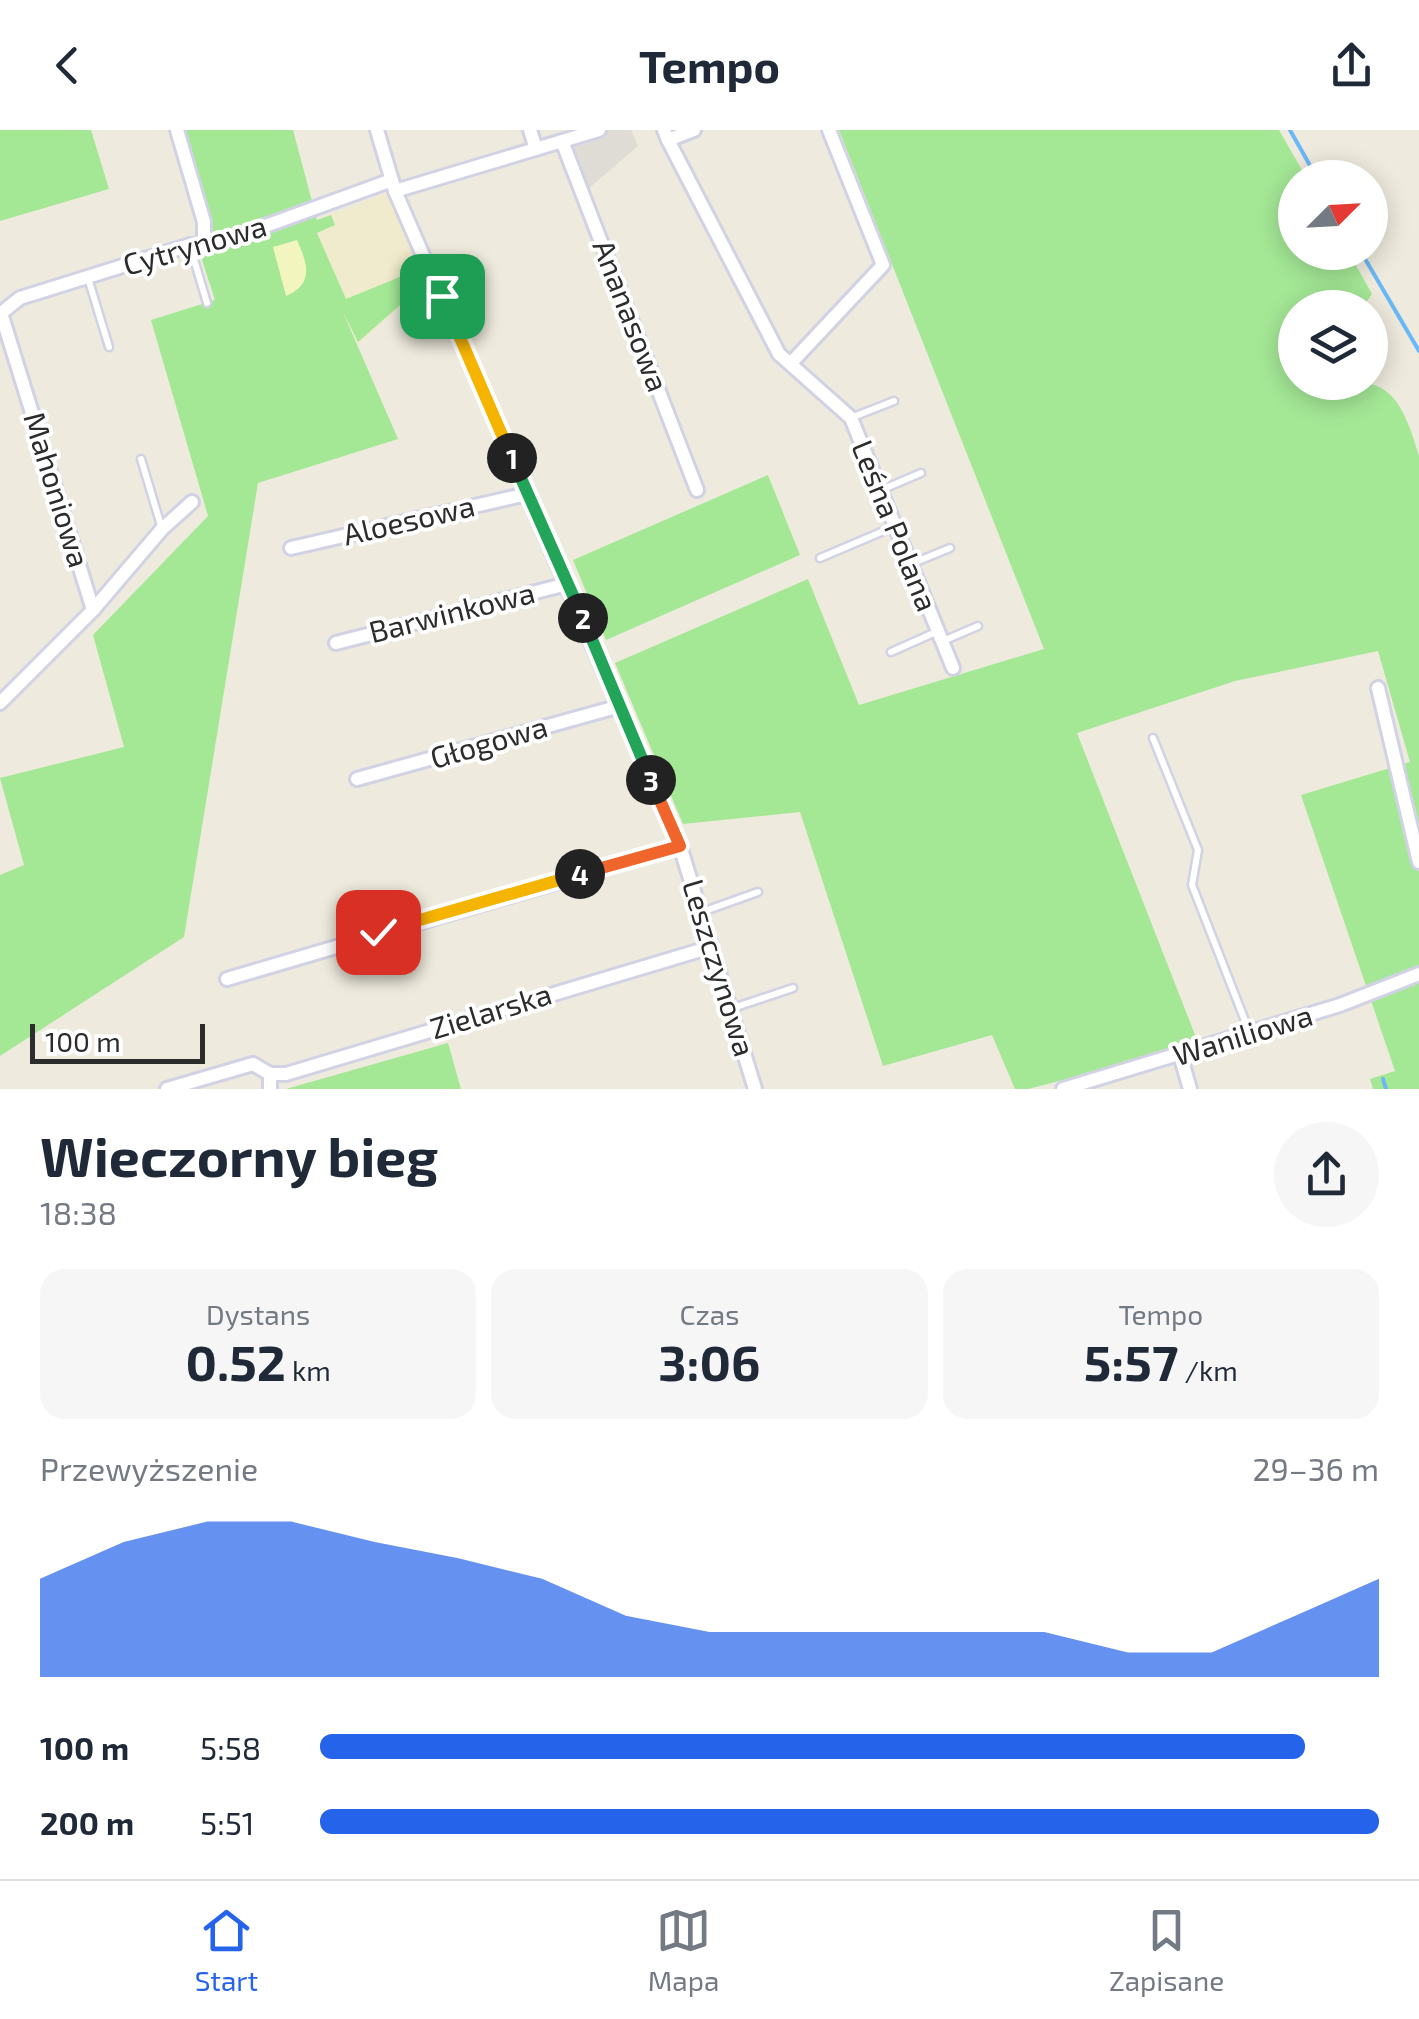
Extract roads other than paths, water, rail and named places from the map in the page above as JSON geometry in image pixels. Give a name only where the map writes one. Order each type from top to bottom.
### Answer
[{"type":"street","points":[[177,130],[204,222],[197,244]]},
{"type":"street","name":"Leszczynowa","points":[[377,130],[394,186],[680,846],[755,1089]]},
{"type":"street","points":[[530,130],[536,149]]},
{"type":"street","name":"Cytrynowa","points":[[1,313],[20,298],[197,244],[214,244],[394,186],[599,130]]},
{"type":"street","name":"Leśna Polana","points":[[694,130],[666,135],[779,354],[850,418],[953,668]]},
{"type":"street","points":[[791,364],[883,265],[829,130]]},
{"type":"street","name":"Ananasowa","points":[[562,142],[697,490]]},
{"type":"street","name":"Mahoniowa","points":[[1,313],[93,610]]},
{"type":"street","name":"Aloesowa","points":[[292,548],[527,494]]},
{"type":"street","points":[[0,702],[93,610],[162,529],[192,502]]},
{"type":"street","name":"Barwinkowa","points":[[336,643],[567,584]]},
{"type":"street","points":[[1378,688],[1419,862]]},
{"type":"street","name":"Głogowa","points":[[358,780],[620,706]]},
{"type":"street","points":[[227,979],[680,846]]},
{"type":"street","name":"Zielarska","points":[[168,1089],[253,1064],[270,1074],[286,1074],[711,947]]},
{"type":"street","name":"Waniliowa","points":[[1064,1089],[1340,1006],[1419,974]]},
{"type":"street","points":[[1180,1056],[1190,1089]]},
{"type":"street","points":[[270,1074],[270,1089]]},
{"type":"lane","points":[[197,244],[207,303]]},
{"type":"lane","points":[[88,278],[109,347]]},
{"type":"lane","points":[[850,418],[894,401]]},
{"type":"lane","points":[[141,458],[162,529]]},
{"type":"lane","points":[[880,490],[920,473]]},
{"type":"lane","points":[[820,558],[893,528]]},
{"type":"lane","points":[[911,564],[950,548]]},
{"type":"lane","points":[[891,652],[978,626]]},
{"type":"lane","points":[[1152,738],[1198,850],[1192,884],[1250,1034]]},
{"type":"lane","points":[[700,912],[758,892]]},
{"type":"lane","points":[[730,1010],[793,988]]},
{"type":"waterway","points":[[1290,130],[1307,160]]},
{"type":"waterway","points":[[1372,270],[1419,351]]},
{"type":"waterway","points":[[1383,1079],[1386,1089]]}]
